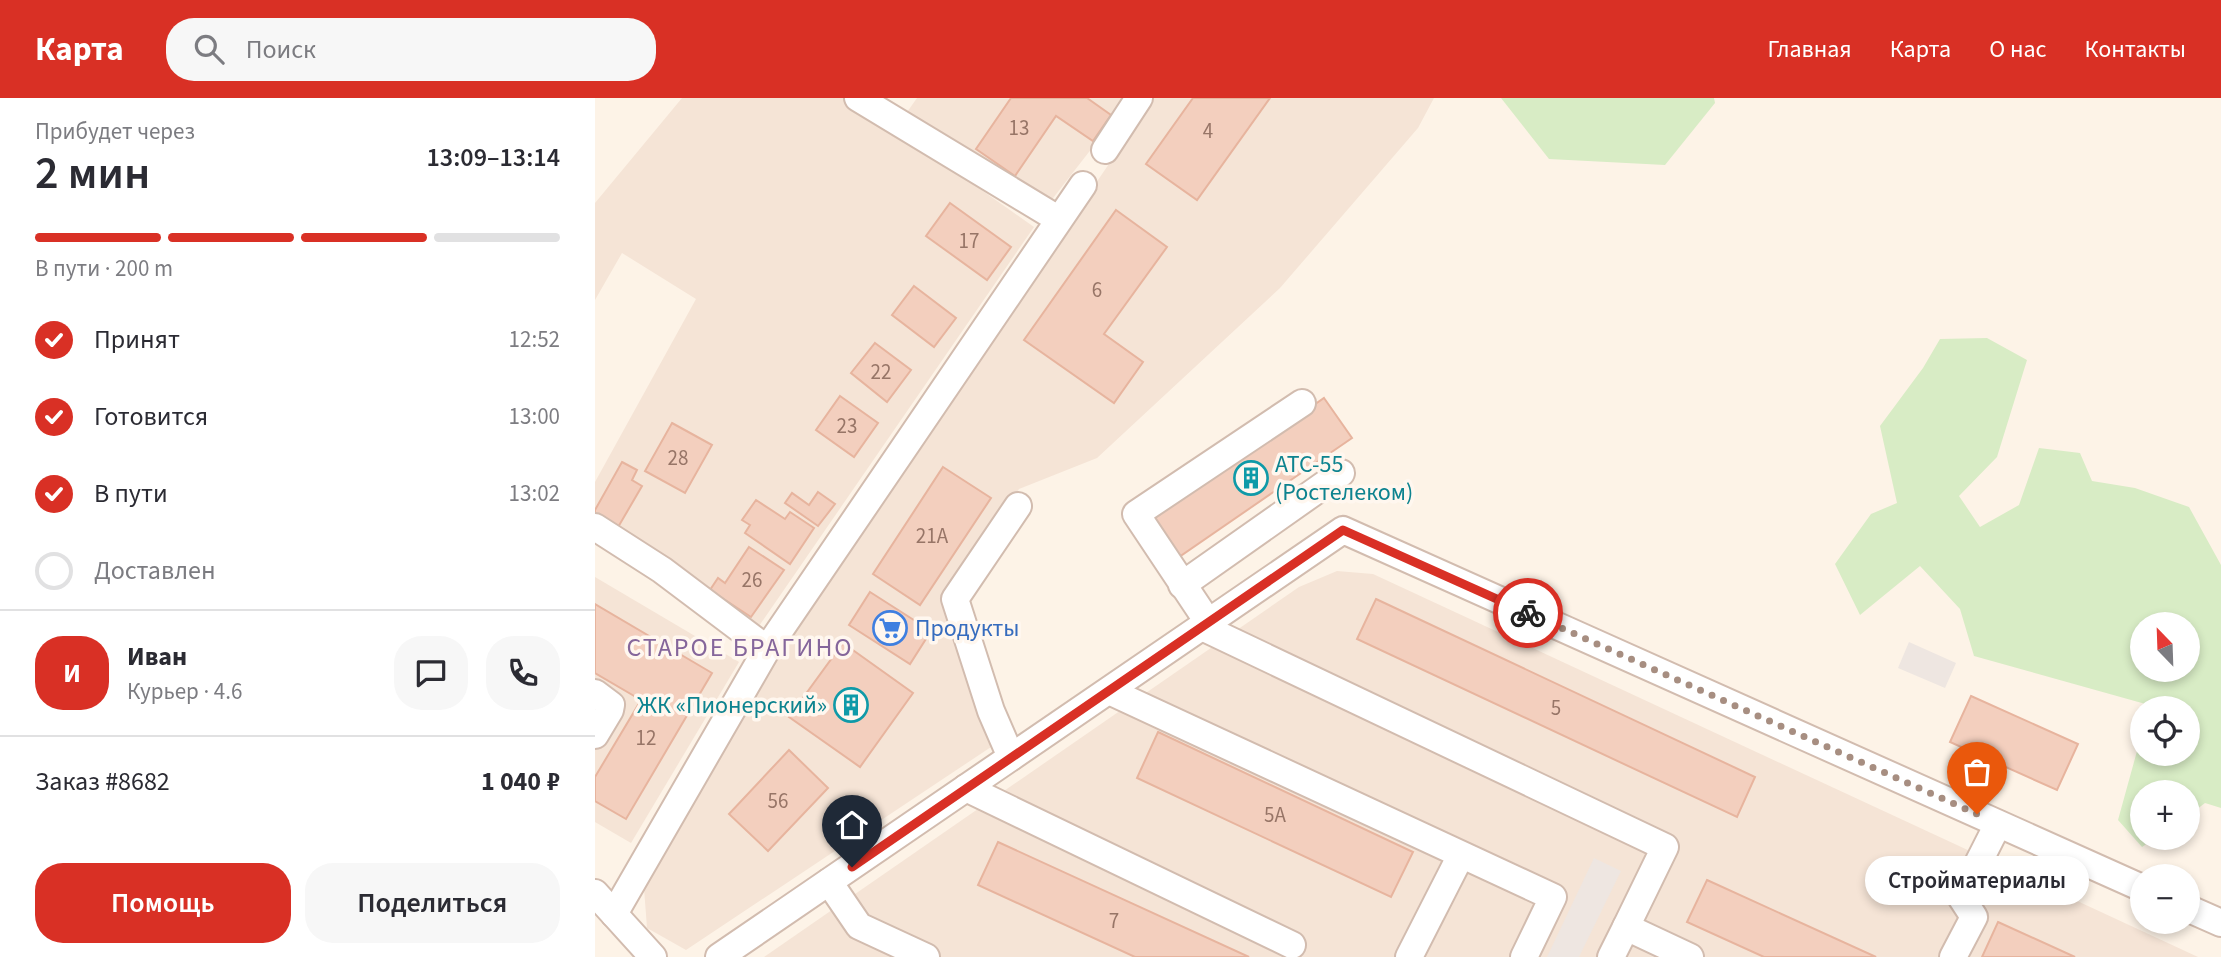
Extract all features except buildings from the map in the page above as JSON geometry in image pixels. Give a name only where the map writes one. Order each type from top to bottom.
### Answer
[{"type":"street","points":[[858,98],[894,108],[1058,219]]},
{"type":"street","points":[[1105,150],[1139,98]]},
{"type":"street","points":[[614,914],[767,649],[1083,185]]},
{"type":"street","points":[[1302,403],[1136,514],[1205,624],[1665,847],[1611,957]]},
{"type":"street","points":[[1182,584],[1341,473]]},
{"type":"street","points":[[1011,757],[991,711],[955,599],[1018,506]]},
{"type":"street","points":[[595,527],[662,570],[767,649]]},
{"type":"street","points":[[719,957],[1343,530],[2130,883]]},
{"type":"street","points":[[1109,691],[1553,897],[1524,957]]},
{"type":"street","points":[[595,693],[611,705],[595,736]]},
{"type":"street","points":[[966,788],[1291,945]]},
{"type":"street","points":[[1953,957],[1974,917],[1961,897],[1999,824]]},
{"type":"street","points":[[1409,957],[1461,855]]},
{"type":"street","points":[[829,883],[859,926],[926,957]]},
{"type":"street","points":[[595,893],[653,957]]},
{"type":"street","points":[[2200,914],[2221,923]]},
{"type":"street","points":[[1626,927],[1690,957]]},
{"type":"shaded area","points":[[682,98],[851,98],[1034,227],[759,626],[625,533],[595,517],[595,482],[696,299],[622,253],[595,300],[595,203]]},
{"type":"shaded area","points":[[917,98],[1131,98],[1050,202],[905,115]]},
{"type":"shaded area","points":[[1154,98],[1434,98],[1418,128],[1280,288],[1097,458],[1019,489],[943,594],[991,747],[686,950],[647,928],[644,888],[757,685]]},
{"type":"shaded area","points":[[1337,571],[1373,574],[2130,925],[2130,934],[2148,934],[2198,957],[764,957],[1299,587]]},
{"type":"shaded area","points":[[595,577],[739,662],[631,843],[595,822]]},
{"type":"shaded area","points":[[1909,642],[1956,663],[1945,688],[1898,668]]},
{"type":"shaded area","points":[[1594,858],[1621,871],[1579,957],[1547,957]]},
{"type":"green space","points":[[1501,98],[1714,98],[1715,103],[1665,165],[1549,159]]},
{"type":"green space","points":[[1987,338],[2027,360],[1997,457],[1959,496],[1980,527],[2019,505],[2039,448],[2080,453],[2092,481],[2135,488],[2189,507],[2221,565],[2221,808],[2205,803],[2200,807],[2200,780],[2130,780],[2130,834],[2118,820],[2133,766],[2200,766],[2200,696],[2130,696],[2130,700],[1974,656],[1960,609],[1920,566],[1860,615],[1835,564],[1871,514],[1897,503],[1880,426],[1923,368],[1940,339]]},
{"type":"way so far","points":[[1528,613],[1977,814]]},
{"type":"place","name":"АТС-55 (Ростелеком)","points":[[1251,478]]},
{"type":"place","name":"Продукты","points":[[890,628]]},
{"type":"place","name":"ЖК «Пионерский»","points":[[851,705]]},
{"type":"place","name":"Стройматериалы","points":[[1977,814]]},
{"type":"district","name":"СТАРОЕ БРАГИНО","points":[[740,647]]},
{"type":"route","points":[[852,867],[1343,530],[1528,613]]}]
